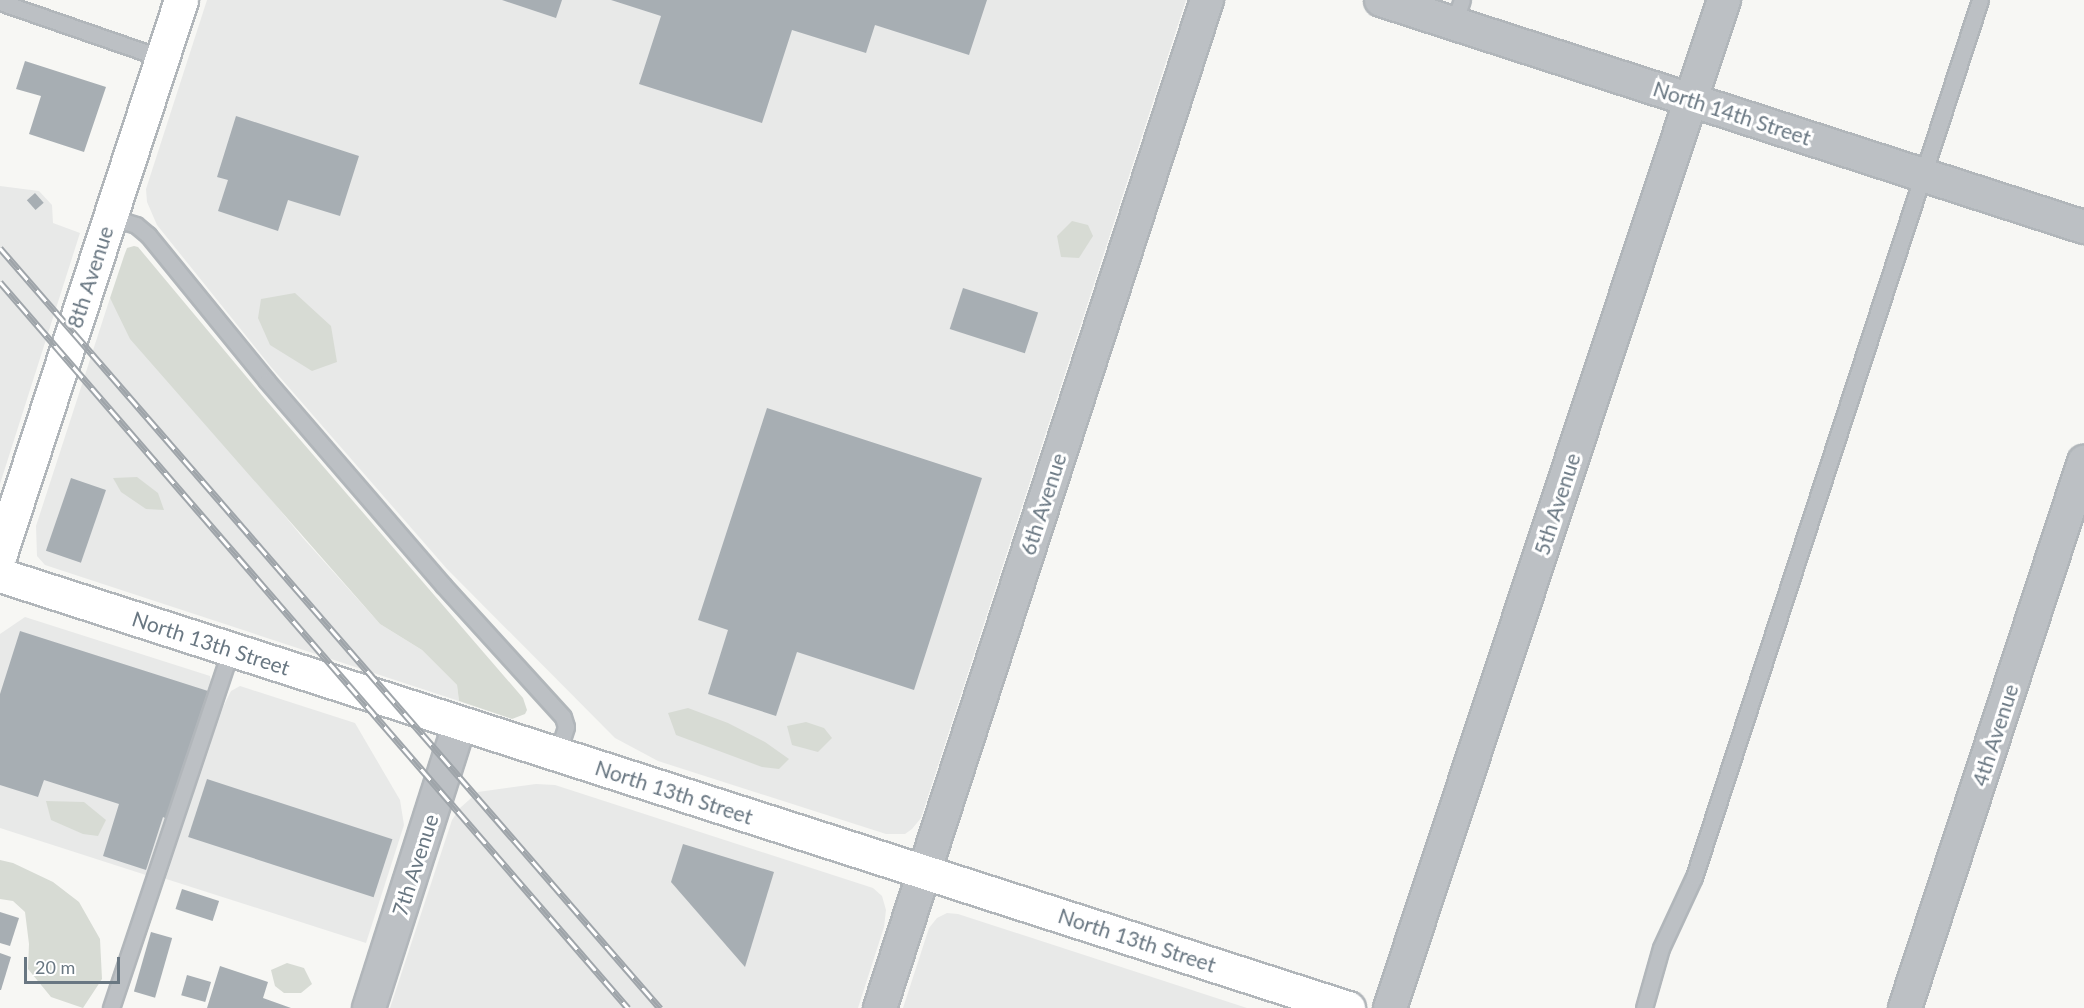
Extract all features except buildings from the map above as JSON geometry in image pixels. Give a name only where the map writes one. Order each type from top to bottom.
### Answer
[{"type":"main road","name":"8th Avenue","points":[[0,554],[181,0]]},
{"type":"main road","name":"North 13th Street","points":[[0,575],[1348,1008]]},
{"type":"street","name":"6th Avenue","points":[[880,1008],[1207,0]]},
{"type":"street","name":"North 14th Street","points":[[1381,0],[1458,12],[1691,100],[2084,227]]},
{"type":"street","name":"5th Avenue","points":[[1390,1008],[1724,0]]},
{"type":"street","name":"4th Avenue","points":[[1905,1008],[2084,462]]},
{"type":"street","name":"7th Avenue","points":[[369,1008],[460,723]]},
{"type":"lane","points":[[1644,1008],[1661,948],[1694,877],[1980,0]]},
{"type":"lane","points":[[0,2],[162,58]]},
{"type":"lane","points":[[110,217],[136,225],[148,235],[290,408],[443,585],[563,717],[566,727],[557,754]]},
{"type":"lane","points":[[111,1008],[231,650]]},
{"type":"shaded area","points":[[207,0],[1186,0],[921,818],[912,829],[905,834],[886,834],[658,761],[615,738],[447,569],[271,367],[157,225],[147,202],[146,189]]},
{"type":"shaded area","points":[[0,186],[39,191],[52,205],[53,223],[80,233],[0,484]]},
{"type":"shaded area","points":[[1072,221],[1088,225],[1093,236],[1079,258],[1061,257],[1057,236]]},
{"type":"shaded area","points":[[138,247],[265,399],[523,698],[527,710],[525,714],[512,719],[459,701],[457,685],[422,650],[380,624],[130,339],[110,298],[127,248]]},
{"type":"shaded area","points":[[295,293],[331,326],[337,362],[312,371],[270,345],[258,318],[261,299]]},
{"type":"shaded area","points":[[110,298],[120,316],[303,538],[380,624],[422,650],[457,685],[459,701],[45,565],[37,556],[36,526]]},
{"type":"shaded area","points":[[137,477],[158,493],[164,510],[146,509],[121,492],[113,478]]},
{"type":"shaded area","points":[[25,617],[210,676],[212,687],[149,876],[0,828],[0,634]]},
{"type":"shaded area","points":[[240,686],[355,723],[400,800],[404,825],[366,943],[160,877],[213,727],[231,691]]},
{"type":"shaded area","points":[[688,708],[728,723],[765,742],[789,759],[779,769],[762,767],[676,735],[668,713]]},
{"type":"shaded area","points":[[806,722],[824,728],[832,738],[818,752],[792,745],[787,726]]},
{"type":"shaded area","points":[[536,784],[555,785],[873,888],[882,896],[886,910],[884,927],[858,1008],[390,1008],[452,820],[460,808],[478,792]]},
{"type":"shaded area","points":[[46,801],[84,802],[106,820],[98,836],[83,834],[51,820]]},
{"type":"shaded area","points":[[0,860],[13,863],[53,882],[79,902],[100,939],[102,979],[83,1008],[51,997],[28,969],[29,944],[25,912],[13,901],[0,899]]},
{"type":"shaded area","points":[[947,913],[958,914],[1247,1008],[903,1008],[929,928],[937,918]]},
{"type":"shaded area","points":[[287,963],[304,968],[312,984],[301,993],[284,993],[275,986],[271,970]]},
{"type":"railway","points":[[0,248],[660,1008]]},
{"type":"railway","points":[[0,282],[628,1008]]}]
